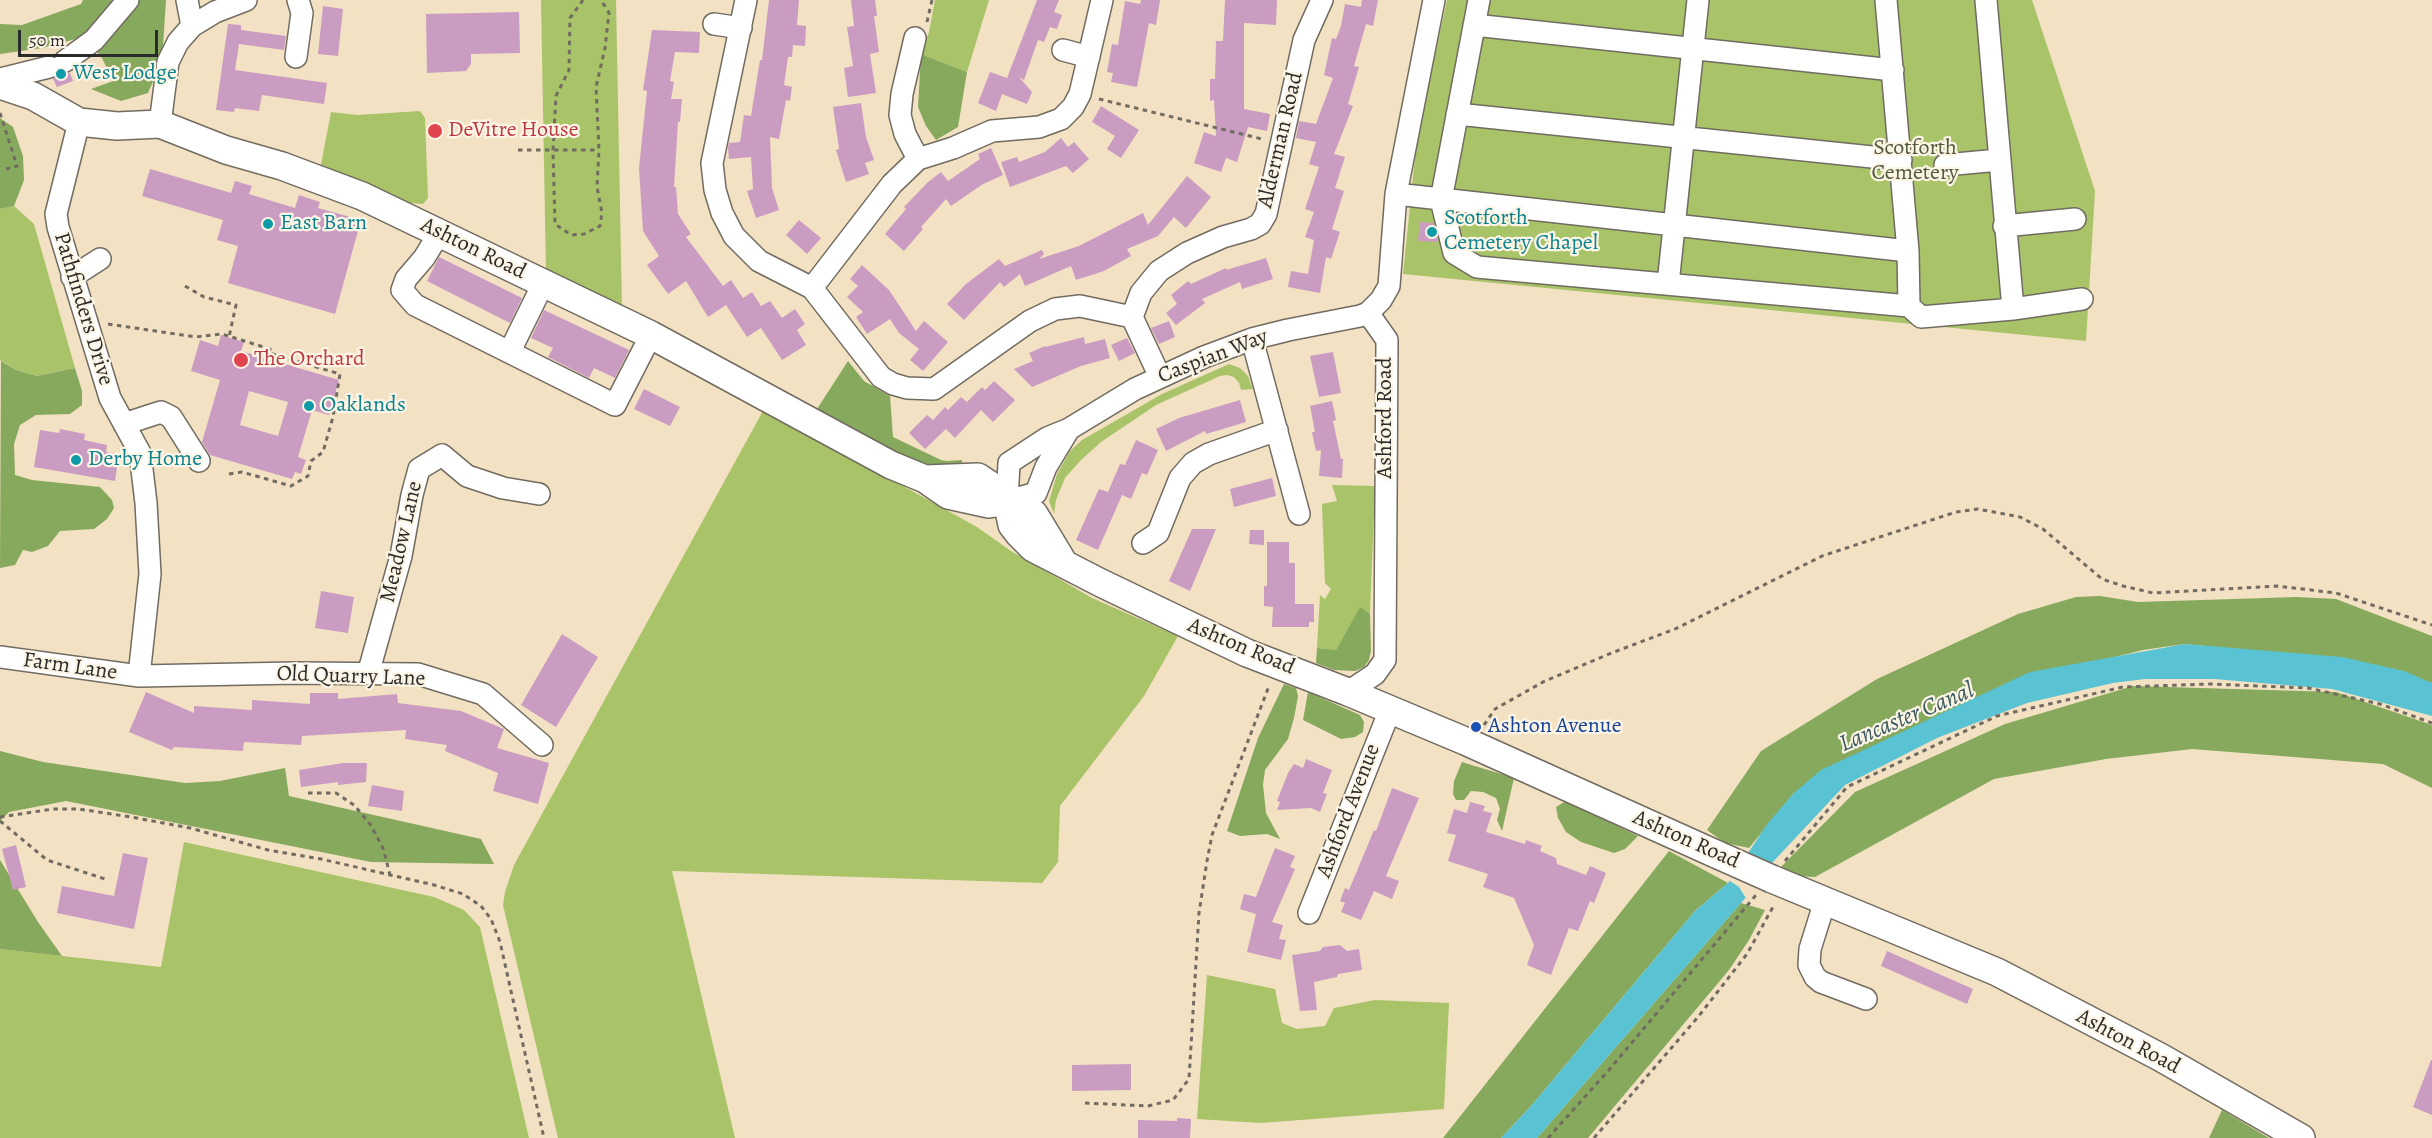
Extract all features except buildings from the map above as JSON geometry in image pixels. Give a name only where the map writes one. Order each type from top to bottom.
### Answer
[{"type":"main road","name":"Ashton Road","points":[[0,84],[33,96],[79,122],[117,126],[160,124],[226,150],[282,166],[362,196],[651,335],[891,465],[925,479],[978,477],[1006,501],[1034,514],[1063,562],[1101,583],[1246,653],[1348,692],[1472,744],[1775,880],[1997,972],[2160,1057],[2301,1138]]},
{"type":"street","points":[[0,79],[57,64],[94,40],[128,0]]},
{"type":"street","points":[[187,0],[192,27]]},
{"type":"street","points":[[160,124],[168,62],[178,42],[192,27],[214,12],[246,0]]},
{"type":"street","points":[[296,57],[302,13],[298,0]]},
{"type":"street","points":[[746,0],[712,162],[715,190],[730,228],[745,249],[759,261],[812,288],[881,377],[893,384],[914,389],[934,388],[1030,321],[1055,309],[1080,306],[1132,317],[1160,377]]},
{"type":"street","points":[[812,288],[892,184],[918,159],[953,148],[992,130],[1039,127],[1061,119],[1073,107],[1080,94],[1102,0]]},
{"type":"street","name":"Alderman Road","points":[[1132,317],[1141,293],[1159,271],[1187,253],[1223,237],[1251,230],[1260,224],[1266,214],[1304,40],[1322,0]]},
{"type":"street","points":[[1368,313],[1381,300],[1389,286],[1396,194],[1434,0]]},
{"type":"street","points":[[1479,0],[1441,200],[1454,254],[1477,267],[1909,306],[1921,317],[2013,309],[2082,299]]},
{"type":"street","points":[[1668,284],[1698,0]]},
{"type":"street","points":[[1886,0],[1908,251],[1909,306]]},
{"type":"street","points":[[1986,0],[2013,309]]},
{"type":"street","points":[[714,24],[741,28]]},
{"type":"street","points":[[1474,25],[1893,70]]},
{"type":"street","points":[[915,38],[902,94],[900,115],[905,134],[918,159]]},
{"type":"street","points":[[1064,50],[1089,57]]},
{"type":"street","points":[[1457,114],[1901,160]]},
{"type":"street","name":"Pathfinders Drive","points":[[79,122],[56,214],[72,277],[110,399],[140,453],[146,503],[150,574],[139,676]]},
{"type":"street","points":[[1945,165],[1999,160]]},
{"type":"street","points":[[1396,194],[1908,251]]},
{"type":"street","points":[[2004,226],[2075,219]]},
{"type":"street","points":[[440,232],[424,258],[406,279],[402,290],[415,304],[615,405],[651,335]]},
{"type":"street","points":[[72,277],[100,260]]},
{"type":"street","points":[[510,351],[543,284]]},
{"type":"street","name":"Caspian Way","points":[[1068,429],[1046,467],[1036,493],[1006,501],[1009,463],[1047,438],[1068,429],[1112,402],[1160,377],[1252,339],[1368,313]]},
{"type":"street","name":"Ashford Road","points":[[1348,692],[1375,674],[1385,660],[1387,340],[1368,313]]},
{"type":"street","points":[[1252,339],[1277,430],[1303,504]]},
{"type":"street","points":[[124,424],[161,412],[171,417],[199,461]]},
{"type":"street","points":[[1143,543],[1158,533],[1180,478],[1193,463],[1209,454],[1277,430]]},
{"type":"street","name":"Meadow Lane","points":[[368,674],[401,556],[419,469],[442,455],[467,476],[503,488],[539,494]]},
{"type":"street","name":"Farm Lane","points":[[0,657],[139,676]]},
{"type":"street","name":"Old Quarry Lane","points":[[139,676],[295,673],[418,674],[483,694],[542,745]]},
{"type":"street","name":"Ashford Avenue","points":[[1309,913],[1390,710]]},
{"type":"street","points":[[1825,901],[1810,949],[1809,965],[1815,977],[1821,982],[1866,999]]},
{"type":"path","points":[[583,0],[570,18],[569,70],[556,96],[553,150],[555,224],[571,235],[584,234],[600,226],[602,213],[597,187],[599,150],[596,87],[609,13],[601,0]]},
{"type":"path","points":[[1080,94],[1281,144]]},
{"type":"path","points":[[0,113],[17,166],[6,169]]},
{"type":"path","points":[[518,150],[599,150]]},
{"type":"path","points":[[185,286],[204,297],[236,305],[237,309],[229,336]]},
{"type":"path","points":[[86,321],[196,337],[222,334],[270,349],[267,359]]},
{"type":"path","points":[[230,474],[242,472],[291,486],[308,476],[311,461],[323,452],[333,417],[340,374],[269,353]]},
{"type":"path","points":[[1472,744],[1495,709],[1543,682],[1614,652],[1675,630],[1822,556],[1956,512],[1978,508],[2020,517],[2043,529],[2102,579],[2123,586],[2153,593],[2277,586],[2336,593],[2432,625]]},
{"type":"path","points":[[1085,1102],[1148,1106],[1173,1100],[1189,1079],[1200,892],[1212,835],[1278,664]]},
{"type":"path","points":[[1548,1138],[1775,880],[1847,787],[1997,716],[2123,687],[2210,684],[2308,688],[2379,704],[2432,723]]},
{"type":"path","points":[[308,794],[336,793],[354,806],[370,824],[383,848],[390,875]]},
{"type":"path","points":[[0,819],[53,809],[79,809],[190,828],[268,850],[321,859],[463,894],[482,906],[491,919],[500,942],[544,1138]]},
{"type":"path","points":[[0,819],[47,860],[105,879]]},
{"type":"path","points":[[1594,1138],[1698,1017],[1747,954],[1770,911],[1775,880]]},
{"type":"green space","points":[[83,0],[166,0],[162,61],[148,93],[121,101],[91,89],[113,81],[101,56],[83,37],[42,48],[0,54],[0,24],[22,25],[81,4]]},
{"type":"green space","points":[[541,0],[616,0],[622,309],[546,273]]},
{"type":"green space","points":[[935,0],[989,0],[967,72],[921,54],[929,32]]},
{"type":"green space","name":"Scotforth Cemetery","points":[[1447,0],[2032,0],[2095,191],[2086,341],[1403,274],[1417,138]]},
{"type":"green space","points":[[921,54],[967,72],[958,127],[936,140],[926,126],[918,107]]},
{"type":"green space","points":[[420,111],[425,118],[428,198],[423,204],[410,203],[320,170],[331,112],[357,115]]},
{"type":"green space","points":[[0,118],[13,127],[23,156],[24,180],[14,206],[0,209]]},
{"type":"green space","points":[[14,206],[34,224],[75,368],[37,376],[16,370],[0,360],[0,209]]},
{"type":"green space","points":[[1,361],[16,370],[37,376],[75,368],[82,391],[82,405],[70,414],[36,415],[20,425],[14,444],[15,475],[32,480],[100,487],[112,500],[114,508],[107,519],[94,529],[60,531],[48,546],[32,552],[23,550],[15,565],[0,568]]},
{"type":"green space","points":[[848,361],[864,381],[890,396],[893,437],[941,460],[962,460],[962,470],[933,469],[902,458],[817,409]]},
{"type":"green space","points":[[1229,364],[1240,368],[1248,376],[1253,389],[1241,390],[1234,377],[1220,376],[1156,405],[1101,442],[1081,460],[1065,478],[1056,500],[1054,514],[1049,501],[1057,474],[1070,451],[1082,440],[1162,394]]},
{"type":"green space","points":[[764,409],[977,527],[1011,551],[1092,598],[1178,636],[1144,696],[1060,806],[1058,862],[1042,883],[672,871],[735,1138],[558,1138],[503,905],[505,892],[514,865]]},
{"type":"green space","points":[[1332,485],[1375,486],[1370,614],[1360,608],[1336,650],[1317,648],[1320,595],[1325,599],[1331,589],[1325,583],[1322,504],[1337,501]]},
{"type":"green space","points":[[2100,596],[2138,602],[2297,597],[2336,599],[2432,636],[2432,683],[2318,657],[2185,644],[2143,650],[2091,663],[1794,793],[1749,848],[1725,843],[1707,830],[1761,751],[1877,679],[2018,614],[2076,597]]},
{"type":"green space","points":[[1360,607],[1370,614],[1371,651],[1364,667],[1355,671],[1334,670],[1316,663],[1317,648],[1336,650]]},
{"type":"green space","points":[[1284,684],[1296,688],[1298,696],[1294,718],[1288,739],[1265,770],[1263,785],[1266,813],[1280,839],[1267,834],[1240,836],[1227,831],[1258,738]]},
{"type":"green space","points":[[2133,686],[2336,692],[2432,725],[2432,788],[2383,764],[2192,749],[2106,759],[1994,779],[1815,877],[1773,875],[1855,792],[2005,724]]},
{"type":"green space","points":[[1308,692],[1360,715],[1364,722],[1363,732],[1355,737],[1341,739],[1303,720]]},
{"type":"green space","points":[[0,751],[43,762],[185,783],[220,781],[285,768],[289,796],[481,839],[494,864],[371,862],[66,801],[9,812],[0,821]]},
{"type":"green space","points":[[1462,762],[1514,778],[1502,831],[1497,820],[1500,809],[1496,798],[1483,792],[1471,791],[1464,800],[1456,800],[1453,794],[1454,781]]},
{"type":"green space","points":[[1566,801],[1638,836],[1625,849],[1614,853],[1581,842],[1566,832],[1558,818],[1556,807]]},
{"type":"green space","points":[[184,842],[434,897],[464,910],[480,927],[529,1138],[0,1138],[0,949],[161,967]]},
{"type":"green space","points":[[1669,851],[1728,883],[1695,911],[1531,1106],[1501,1138],[1443,1138]]},
{"type":"green space","points":[[0,860],[38,922],[62,956],[0,949]]},
{"type":"green space","points":[[1741,903],[1765,910],[1749,940],[1729,970],[1588,1138],[1537,1138]]},
{"type":"green space","points":[[1207,975],[1275,989],[1282,1023],[1297,1029],[1325,1026],[1334,1008],[1375,1000],[1449,1003],[1444,1109],[1261,1123],[1197,1119]]},
{"type":"green space","points":[[2222,1110],[2269,1138],[2209,1138]]},
{"type":"water","points":[[2185,644],[2342,657],[2404,671],[2432,683],[2432,716],[2332,689],[2214,679],[2145,679],[2113,683],[2027,703],[1937,738],[1845,785],[1771,864],[1748,895],[1537,1138],[1501,1138],[1531,1106],[1695,911],[1728,883],[1768,823],[1794,793],[1821,770],[2030,672]]},
{"type":"pier","points":[[1746,853],[1774,866],[1747,900],[1739,887],[1727,879]]},
{"type":"place","name":"West Lodge","points":[[61,74]]},
{"type":"place","name":"DeVitre House","points":[[435,131]]},
{"type":"place","name":"East Barn","points":[[268,224]]},
{"type":"place","name":"Scotforth Cemetery Chapel","points":[[1432,232]]},
{"type":"place","name":"The Orchard","points":[[241,360]]},
{"type":"place","name":"Oaklands","points":[[309,406]]},
{"type":"place","name":"Derby Home","points":[[76,460]]},
{"type":"place","name":"Ashton Avenue","points":[[1476,727]]},
{"type":"water label","name":"Lancaster Canal","points":[[1907,718]]}]
